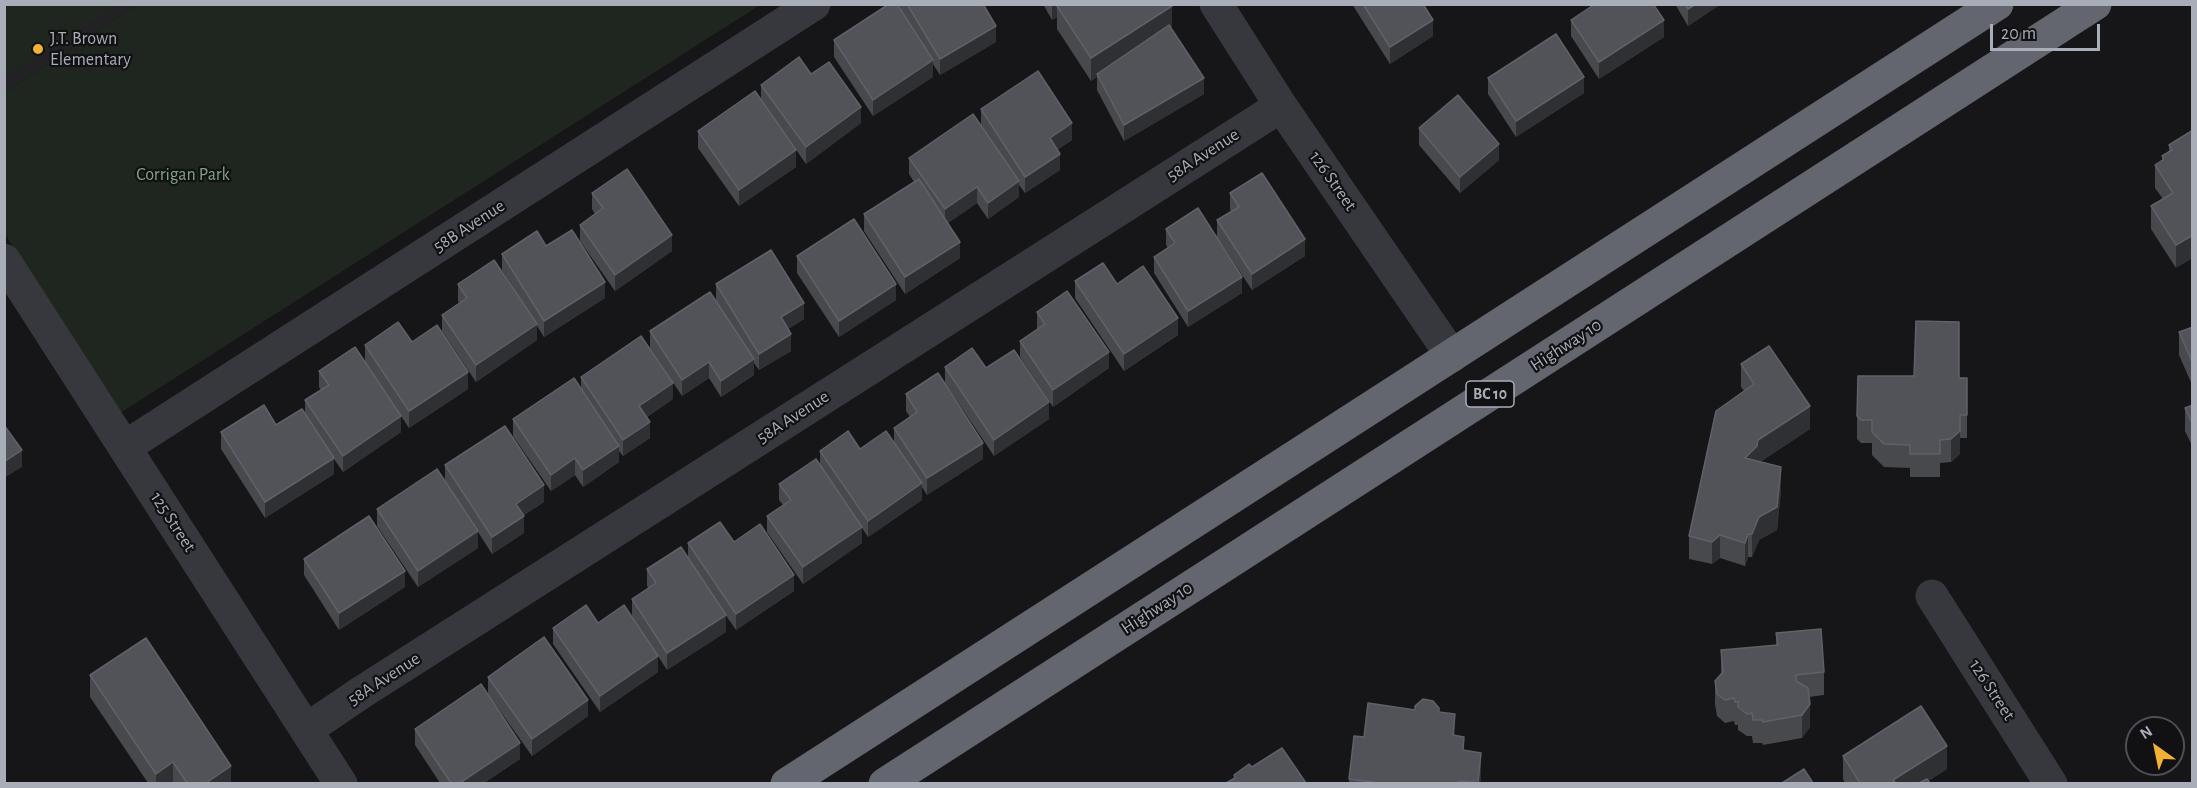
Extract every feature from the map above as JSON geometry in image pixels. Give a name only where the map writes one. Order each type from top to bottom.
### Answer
[{"type":"highway","points":[[787,783],[1996,4]]},
{"type":"highway","name":"Highway 10","points":[[885,783],[2096,4]]},
{"type":"street","name":"58B Avenue","points":[[125,447],[814,4]]},
{"type":"street","name":"126 Street","points":[[1216,4],[1281,106],[1452,356]]},
{"type":"street","name":"58A Avenue","points":[[306,729],[1281,106]]},
{"type":"street","name":"125 Street","points":[[4,260],[341,783]]},
{"type":"street","name":"126 Street","points":[[1932,596],[2051,783]]},
{"type":"shaded area","name":"J.T. Brown Elementary","points":[[5,5],[137,5],[5,93]]},
{"type":"green space","name":"J.T. Brown Elementary","points":[[5,4],[117,4],[117,5],[5,78]]},
{"type":"green space","name":"Corrigan Park","points":[[137,5],[760,5],[120,413],[5,234],[5,93]]},
{"type":"building","points":[[889,4],[897,4],[933,60],[873,100],[834,40]]},
{"type":"building","points":[[907,4],[983,4],[996,26],[940,59]]},
{"type":"building","points":[[1058,4],[1172,4],[1172,6],[1091,58],[1057,6]]},
{"type":"building","points":[[1363,4],[1423,4],[1433,20],[1390,47]]},
{"type":"building","points":[[1595,4],[1653,4],[1664,20],[1599,62],[1571,20]]},
{"type":"building","points":[[1685,4],[1696,4],[1688,9]]},
{"type":"building","points":[[1169,25],[1204,78],[1124,125],[1097,74]]},
{"type":"building","points":[[1556,34],[1584,77],[1516,121],[1488,78]]},
{"type":"building","points":[[799,57],[811,74],[829,62],[861,107],[806,147],[761,85]]},
{"type":"building","points":[[1038,71],[1072,123],[1050,138],[1060,154],[1025,177],[981,109]]},
{"type":"building","points":[[755,91],[796,150],[739,190],[698,131]]},
{"type":"building","points":[[1458,95],[1499,144],[1460,177],[1419,128]]},
{"type":"building","points":[[973,114],[1019,181],[988,203],[977,187],[945,209],[909,158]]},
{"type":"building","points":[[2193,130],[2193,235],[2176,245],[2151,206],[2173,193],[2155,165],[2164,159],[2162,156],[2172,150],[2169,145]]},
{"type":"building","points":[[627,169],[672,235],[615,275],[580,225],[603,208],[592,193]]},
{"type":"building","points":[[1262,173],[1305,239],[1252,274],[1217,220],[1239,207],[1230,193]]},
{"type":"building","points":[[919,179],[960,242],[905,277],[864,214]]},
{"type":"building","points":[[1198,208],[1242,277],[1188,311],[1154,257],[1175,243],[1166,229]]},
{"type":"building","points":[[854,219],[896,284],[839,321],[797,256]]},
{"type":"building","points":[[572,230],[605,282],[544,321],[502,254],[537,231],[546,246]]},
{"type":"building","points":[[771,250],[804,303],[781,317],[791,334],[759,354],[716,284]]},
{"type":"building","points":[[494,260],[537,324],[476,365],[442,315],[467,298],[458,284]]},
{"type":"building","points":[[1103,263],[1117,284],[1143,266],[1178,318],[1124,354],[1075,281]]},
{"type":"building","points":[[1067,291],[1109,352],[1053,390],[1020,341],[1045,324],[1037,312]]},
{"type":"building","points":[[710,292],[754,359],[721,381],[709,362],[682,380],[650,331]]},
{"type":"building","points":[[1916,321],[1959,322],[1959,378],[1967,378],[1967,415],[1960,415],[1960,431],[1951,439],[1940,440],[1940,454],[1910,454],[1910,445],[1884,444],[1872,432],[1872,420],[1861,420],[1857,416],[1858,376],[1914,376]]},
{"type":"building","points":[[398,322],[412,342],[437,325],[468,372],[409,411],[365,345]]},
{"type":"building","points":[[2193,327],[2193,364],[2179,332]]},
{"type":"building","points":[[641,336],[673,383],[639,406],[650,422],[623,440],[581,377]]},
{"type":"building","points":[[1769,346],[1810,406],[1758,440],[1757,446],[1745,458],[1781,467],[1777,507],[1759,517],[1752,534],[1748,534],[1745,543],[1720,535],[1712,542],[1689,536],[1716,411],[1754,384],[1741,364]]},
{"type":"building","points":[[355,347],[401,416],[343,456],[305,400],[329,385],[319,371]]},
{"type":"building","points":[[972,348],[986,368],[1014,350],[1049,402],[994,440],[945,367]]},
{"type":"building","points":[[938,373],[983,443],[927,478],[894,428],[917,412],[906,394]]},
{"type":"building","points":[[574,378],[619,446],[583,470],[575,458],[551,475],[513,419]]},
{"type":"building","points":[[264,405],[276,425],[302,409],[334,458],[265,502],[221,432]]},
{"type":"building","points":[[2193,405],[2193,425],[2185,408]]},
{"type":"building","points":[[4,425],[22,450],[4,462]]},
{"type":"building","points":[[505,426],[544,485],[516,504],[524,516],[492,537],[445,465]]},
{"type":"building","points":[[848,431],[860,449],[886,431],[922,483],[868,521],[820,451]]},
{"type":"building","points":[[816,459],[862,527],[803,567],[767,516],[791,500],[779,484]]},
{"type":"building","points":[[437,469],[478,531],[418,571],[377,509]]},
{"type":"building","points":[[369,516],[405,571],[339,613],[304,559]]},
{"type":"building","points":[[720,522],[734,542],[760,524],[794,575],[736,614],[688,543]]},
{"type":"building","points":[[681,547],[726,615],[667,653],[632,599],[656,583],[647,569]]},
{"type":"building","points":[[586,605],[598,623],[624,605],[658,656],[600,696],[553,628]]},
{"type":"building","points":[[1821,629],[1824,672],[1796,675],[1796,681],[1808,688],[1810,704],[1802,715],[1763,722],[1753,720],[1752,713],[1747,714],[1738,707],[1738,702],[1735,702],[1734,698],[1725,700],[1717,694],[1715,681],[1723,672],[1721,650],[1778,645],[1776,633]]},
{"type":"building","points":[[544,637],[588,700],[532,739],[488,677]]},
{"type":"building","points":[[146,638],[231,766],[206,783],[187,783],[173,762],[156,774],[90,675]]},
{"type":"building","points":[[481,684],[520,743],[460,783],[451,783],[415,729]]},
{"type":"building","points":[[1423,699],[1433,701],[1439,708],[1439,712],[1455,714],[1453,735],[1464,737],[1463,750],[1481,753],[1478,783],[1460,781],[1459,783],[1379,783],[1349,779],[1354,736],[1364,737],[1368,703],[1415,710],[1415,706]]},
{"type":"building","points":[[1921,706],[1947,746],[1893,780],[1896,783],[1860,783],[1843,756]]},
{"type":"building","points":[[1282,748],[1306,783],[1226,783],[1235,778],[1234,775],[1249,764],[1252,767]]},
{"type":"building","points":[[1804,769],[1813,783],[1782,783]]},
{"type":"place","name":"J.T. Brown Elementary","points":[[38,49]]}]
